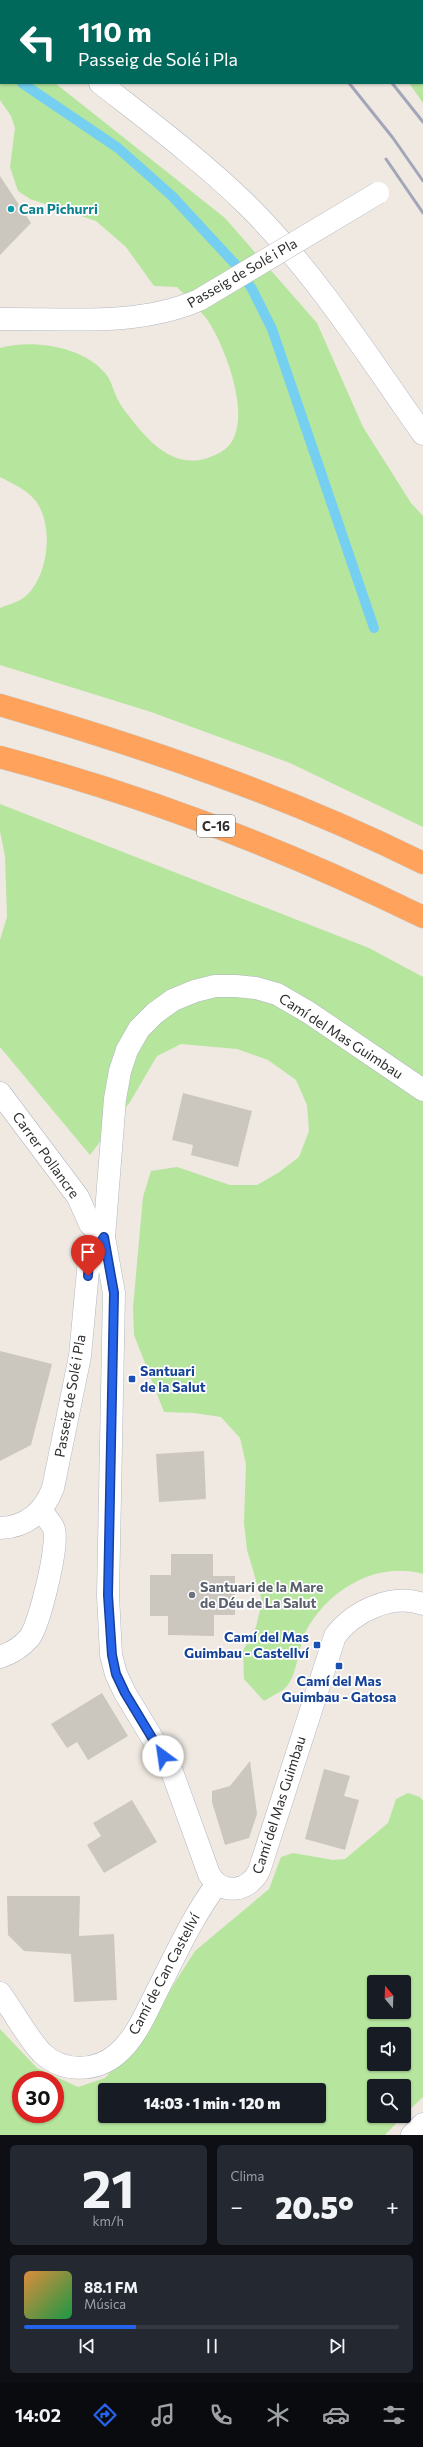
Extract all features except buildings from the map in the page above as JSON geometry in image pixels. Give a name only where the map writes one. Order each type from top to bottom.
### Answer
[{"type":"highway","points":[[0,705],[134,746],[215,774],[318,815],[423,863]]},
{"type":"highway","name":"C-16","points":[[0,757],[146,800],[231,831],[349,880],[423,917]]},
{"type":"street","points":[[101,84],[209,169],[247,205],[312,279],[423,434]]},
{"type":"street","name":"Passeig de Solé i Pla","points":[[0,319],[138,318],[181,308],[199,300],[378,193]]},
{"type":"street","name":"Camí del Mas Guimbau","points":[[423,1090],[308,1012],[278,994],[256,988],[215,986],[195,991],[173,1000],[155,1013],[138,1029],[127,1050],[120,1072],[115,1099],[104,1237],[114,1293],[108,1595],[112,1655],[116,1674],[125,1693],[171,1769],[209,1874],[217,1884],[227,1889],[239,1889],[253,1880],[259,1871],[335,1636],[344,1624],[379,1605],[406,1601],[423,1604]]},
{"type":"street","name":"Carrer Pollancre","points":[[0,1092],[78,1197],[90,1224],[104,1237]]},
{"type":"street","name":"Passeig de Solé i Pla","points":[[0,1528],[23,1523],[41,1511],[54,1488],[80,1356],[89,1260],[104,1237]]},
{"type":"street","points":[[0,1657],[22,1646],[31,1636],[42,1606],[56,1542],[54,1528],[41,1511]]},
{"type":"street","name":"Camí de Can Castellví","points":[[0,1993],[42,2052],[52,2060],[64,2066],[76,2068],[91,2067],[106,2062],[118,2053],[138,2028],[198,1909],[217,1884]]},
{"type":"street","points":[[412,2135],[423,2124]]},
{"type":"green space","points":[[0,84],[56,84],[225,218],[317,323],[363,427],[411,503],[423,516],[423,827],[290,763],[151,712],[0,665],[0,608],[14,603],[24,597],[34,586],[40,575],[44,562],[47,535],[41,510],[35,500],[14,484],[0,477],[0,348],[13,345],[41,345],[56,347],[83,356],[105,373],[121,405],[150,441],[171,456],[182,459],[194,460],[207,458],[221,452],[232,441],[237,426],[238,407],[235,387],[229,366],[214,330],[203,314],[177,287],[154,286],[126,247],[96,221],[30,199],[18,191],[10,167],[15,128],[11,116],[0,100]]},
{"type":"green space","points":[[410,84],[423,84],[423,103]]},
{"type":"green space","points":[[0,804],[369,948],[423,977],[423,1574],[405,1571],[388,1572],[355,1582],[340,1592],[315,1616],[306,1631],[301,1644],[296,1667],[287,1686],[264,1701],[244,1679],[243,1651],[256,1627],[262,1601],[247,1550],[244,1523],[246,1464],[240,1438],[221,1417],[194,1413],[164,1412],[134,1335],[133,1308],[143,1197],[151,1171],[177,1167],[230,1185],[257,1185],[278,1173],[299,1157],[309,1131],[307,1105],[296,1080],[268,1060],[237,1049],[181,1044],[157,1056],[130,1102],[90,1155],[0,1047],[0,940],[7,917],[5,856],[0,831]]},
{"type":"green space","points":[[408,1793],[420,1797],[423,1801],[423,2097],[411,2108],[411,2079],[367,2079],[367,2123],[396,2123],[385,2135],[0,2135],[0,2029],[37,2068],[43,2071],[12,2071],[12,2123],[64,2123],[64,2081],[78,2087],[105,2078],[135,2045],[195,1951],[269,1889],[281,1857],[293,1853],[333,1860],[345,1859],[388,1823],[396,1799]]},
{"type":"waterway","points":[[23,84],[118,148],[172,196],[235,264],[252,289],[272,329],[374,628]]},
{"type":"railway","points":[[350,84],[393,138],[423,181]]},
{"type":"railway","points":[[393,84],[423,122]]},
{"type":"railway","points":[[386,159],[423,213]]},
{"type":"place","name":"Can Pichurri","points":[[11,209]]},
{"type":"place","name":"Santuari de la Salut","points":[[132,1379]]},
{"type":"place","name":"Santuari de la Mare de Déu de La Salut","points":[[192,1595]]},
{"type":"place","name":"Camí del Mas Guimbau - Castellví","points":[[317,1645]]},
{"type":"place","name":"Camí del Mas Guimbau - Gatosa","points":[[339,1666]]},
{"type":"route","points":[[88,1276],[89,1260],[104,1237],[114,1293],[114,1378],[108,1595],[112,1655],[116,1674],[125,1693],[163,1756]]}]
